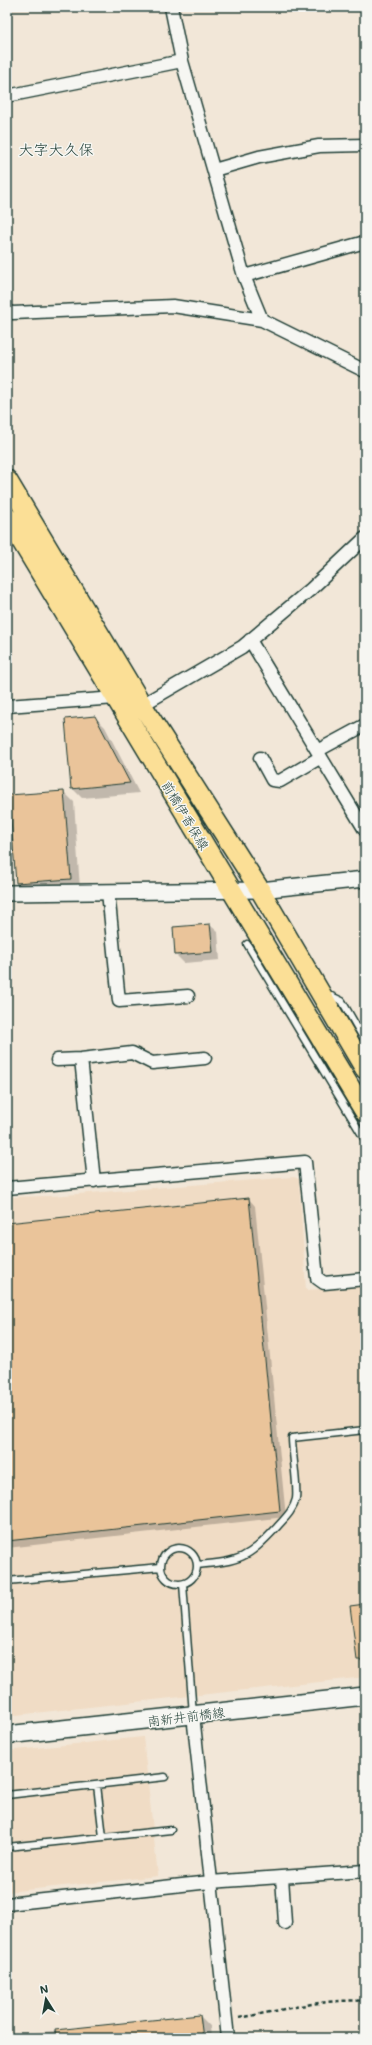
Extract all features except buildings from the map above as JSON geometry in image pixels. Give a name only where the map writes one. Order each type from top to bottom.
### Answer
[{"type":"main road","name":"前橋伊香保線","points":[[7,480],[142,705],[260,890],[365,1069]]},
{"type":"main road","name":"前橋伊香保線","points":[[7,517],[231,890],[300,1018],[365,1112]]},
{"type":"main road","name":"南新井前橋線","points":[[7,1735],[365,1696]]},
{"type":"street","points":[[171,7],[182,61],[244,276],[262,320]]},
{"type":"street","points":[[7,96],[182,61]]},
{"type":"street","points":[[214,170],[259,157],[319,146],[365,145]]},
{"type":"street","points":[[244,276],[365,242]]},
{"type":"street","points":[[7,312],[13,313],[173,306],[262,320],[365,371]]},
{"type":"street","points":[[142,705],[242,647],[311,589],[365,538]]},
{"type":"street","points":[[250,640],[365,830]]},
{"type":"street","points":[[7,706],[116,698]]},
{"type":"street","points":[[260,758],[272,780],[280,781],[365,725]]},
{"type":"street","points":[[7,893],[260,890],[365,880]]},
{"type":"street","points":[[108,892],[119,1002],[188,996]]},
{"type":"street","points":[[57,1060],[81,1059],[132,1053],[152,1064],[205,1058]]},
{"type":"street","points":[[81,1059],[94,1181]]},
{"type":"street","points":[[7,1188],[305,1162],[317,1278],[324,1283],[365,1279]]},
{"type":"street","points":[[194,1714],[210,1882],[228,2038]]},
{"type":"street","points":[[7,1904],[210,1882],[365,1871]]},
{"type":"street","points":[[282,1877],[285,1923]]},
{"type":"lane","points":[[246,944],[300,1018],[365,1140]]},
{"type":"lane","points":[[318,990],[342,1000],[365,1041]]},
{"type":"lane","points":[[197,1564],[218,1563],[247,1556],[292,1510],[296,1498],[292,1438],[365,1430]]},
{"type":"lane","points":[[180,1548],[191,1552],[195,1556],[197,1564],[196,1573],[193,1578],[183,1584],[170,1582],[162,1573],[161,1567],[165,1555],[169,1551],[180,1548]]},
{"type":"lane","points":[[7,1581],[161,1567]]},
{"type":"lane","points":[[183,1584],[194,1714]]},
{"type":"lane","points":[[7,1795],[165,1777]]},
{"type":"lane","points":[[97,1785],[103,1837]]},
{"type":"lane","points":[[7,1847],[172,1830]]},
{"type":"path","points":[[226,2020],[321,2003],[350,2000],[365,2001]]},
{"type":"shaded area","points":[[294,1177],[299,1179],[306,1290],[365,1286],[365,1677],[7,1716],[7,1197],[52,1196]]},
{"type":"shaded area","points":[[143,1737],[158,1876],[7,1892],[7,1751]]},
{"type":"district","name":"大字大久保","points":[[56,149]]}]
